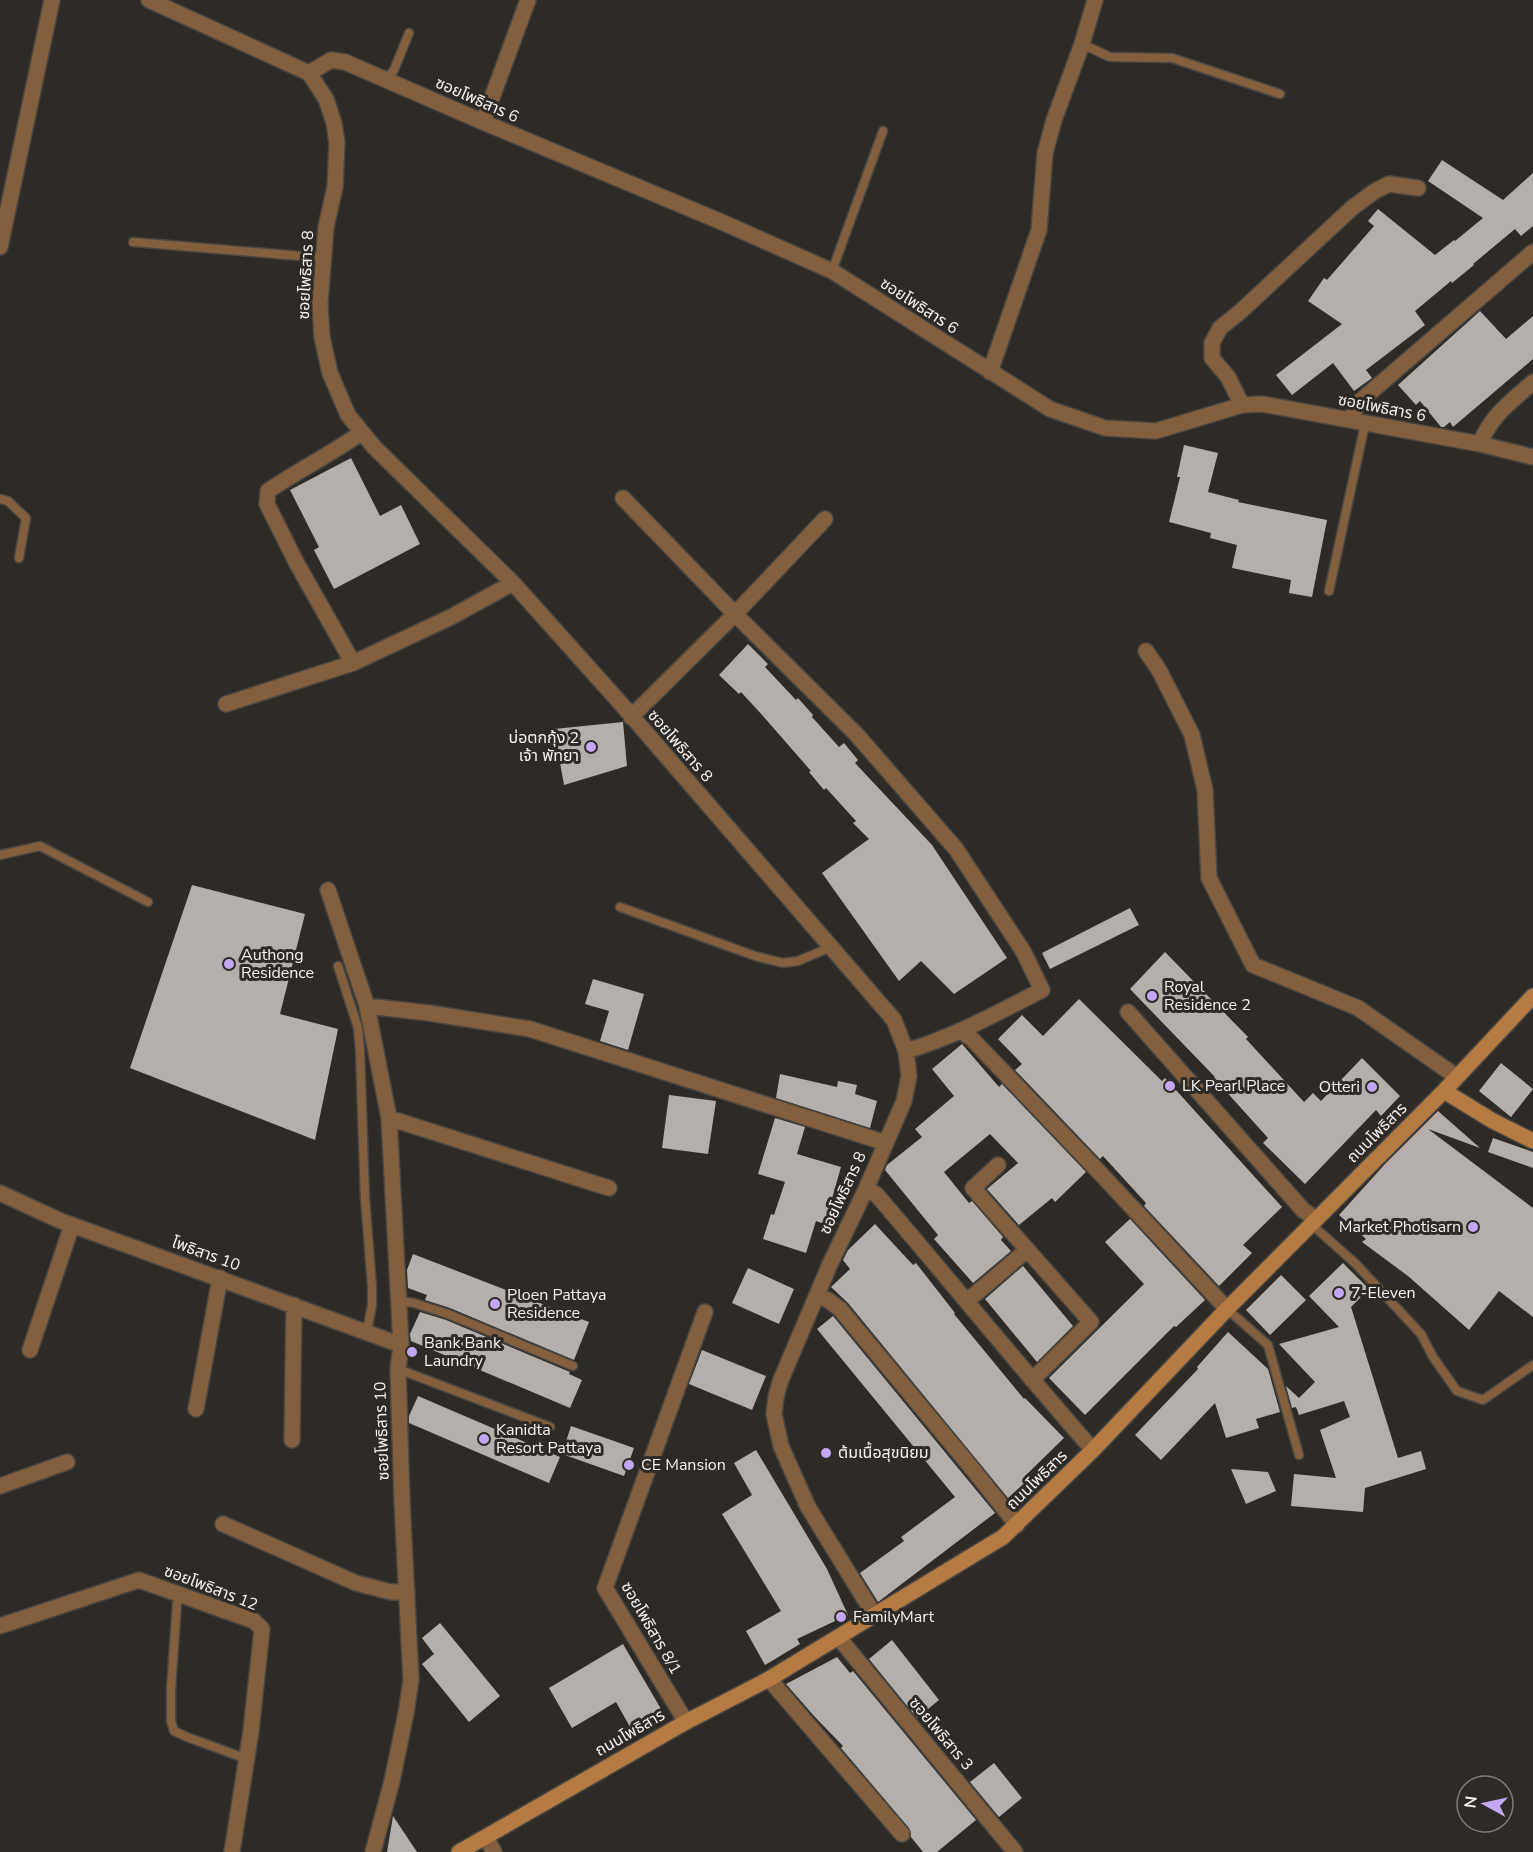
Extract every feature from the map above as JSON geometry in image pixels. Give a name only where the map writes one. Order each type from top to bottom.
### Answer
[{"type":"street","points":[[0,247],[52,0]]},
{"type":"street","points":[[149,0],[309,73]]},
{"type":"street","points":[[483,122],[528,0]]},
{"type":"street","points":[[990,372],[1039,230],[1045,153],[1095,0]]},
{"type":"street","name":"ซอยโพธิสาร 6","points":[[309,73],[331,60],[345,62],[832,271],[1050,409],[1105,428],[1156,431],[1242,405],[1279,406],[1480,444],[1533,457]]},
{"type":"street","name":"ซอยโพธิสาร 8","points":[[309,73],[326,99],[334,123],[337,143],[335,187],[326,227],[320,303],[322,337],[330,373],[348,415],[374,447],[424,498],[513,583],[631,717],[894,1020],[906,1051],[909,1076],[904,1101],[780,1382],[774,1414],[781,1446],[808,1507],[875,1616]]},
{"type":"street","points":[[1242,405],[1228,377],[1212,358],[1212,343],[1220,328],[1352,208],[1375,191],[1389,184],[1418,188]]},
{"type":"street","points":[[1358,422],[1358,403],[1533,252]]},
{"type":"street","points":[[1480,444],[1485,430],[1495,415],[1533,382]]},
{"type":"street","points":[[353,663],[296,562],[267,504],[268,491],[290,475],[342,447],[362,432]]},
{"type":"street","points":[[623,498],[735,614],[857,735],[956,849],[1023,951],[1042,990],[961,1031],[906,1051]]},
{"type":"street","points":[[631,717],[735,614],[825,519]]},
{"type":"street","points":[[226,704],[353,663],[513,583]]},
{"type":"street","points":[[1146,651],[1160,670],[1192,735],[1205,790],[1209,878],[1253,965],[1358,1008],[1457,1077]]},
{"type":"street","name":"ซอยโพธิสาร 10","points":[[328,890],[367,1006],[389,1118],[399,1301],[401,1344],[398,1368],[402,1501],[411,1680],[392,1781],[373,1852]]},
{"type":"street","name":"ถนนโพธิสาร","points":[[459,1852],[686,1722],[769,1679],[1003,1537],[1093,1450],[1313,1221],[1444,1091],[1533,996]]},
{"type":"street","points":[[367,1006],[530,1029],[886,1143]]},
{"type":"street","points":[[1128,1012],[1313,1221]]},
{"type":"street","points":[[961,1031],[972,1039],[1227,1309]]},
{"type":"street","points":[[1444,1091],[1493,1121],[1533,1140]]},
{"type":"street","points":[[389,1118],[609,1188]]},
{"type":"street","points":[[998,1166],[973,1188],[1090,1322],[1032,1380]]},
{"type":"street","points":[[866,1189],[876,1194],[1093,1450]]},
{"type":"street","name":"โพธิสาร 10","points":[[0,1193],[72,1226],[401,1344]]},
{"type":"street","points":[[30,1350],[72,1226]]},
{"type":"street","points":[[967,1301],[1026,1251]]},
{"type":"street","points":[[196,1409],[220,1278]]},
{"type":"street","points":[[817,1296],[828,1300],[840,1310],[1017,1525]]},
{"type":"street","points":[[292,1440],[294,1305]]},
{"type":"street","name":"ซอยโพธิสาร 8/1","points":[[686,1722],[605,1588],[705,1312]]},
{"type":"street","points":[[0,1486],[67,1462]]},
{"type":"street","points":[[223,1524],[356,1583],[391,1592],[407,1592]]},
{"type":"street","name":"ซอยโพธิสาร 12","points":[[0,1626],[139,1580],[254,1621],[262,1629],[247,1759],[232,1852]]},
{"type":"street","name":"ซอยโพธิสาร 3","points":[[839,1638],[1015,1852]]},
{"type":"street","points":[[769,1679],[902,1834]]},
{"type":"street","points":[[486,1837],[494,1852]]},
{"type":"lane","points":[[387,79],[394,70],[409,33]]},
{"type":"lane","points":[[1082,44],[1110,57],[1172,58],[1280,94]]},
{"type":"lane","points":[[832,271],[883,131]]},
{"type":"lane","points":[[133,242],[324,258]]},
{"type":"lane","points":[[1329,591],[1358,422]]},
{"type":"lane","points":[[0,499],[8,501],[26,518],[20,558]]},
{"type":"lane","points":[[0,855],[40,846],[148,902]]},
{"type":"lane","points":[[620,908],[755,956],[783,963],[798,961],[831,947]]},
{"type":"lane","points":[[338,966],[358,1028],[360,1051],[364,1187],[372,1286],[372,1305],[367,1331]]},
{"type":"lane","points":[[1313,1221],[1421,1334],[1433,1357],[1457,1391],[1483,1400],[1533,1365]]},
{"type":"lane","points":[[399,1301],[414,1303],[448,1314],[573,1366]]},
{"type":"lane","points":[[1227,1309],[1268,1345],[1299,1455]]},
{"type":"lane","points":[[398,1368],[550,1427]]},
{"type":"lane","points":[[179,1594],[171,1689],[171,1721],[174,1731],[247,1759]]},
{"type":"building","points":[[1442,160],[1503,200],[1533,173],[1533,226],[1521,236],[1515,229],[1474,265],[1415,311],[1425,325],[1366,370],[1372,378],[1354,391],[1333,363],[1292,395],[1276,375],[1342,324],[1308,301],[1324,278],[1327,280],[1374,226],[1368,221],[1378,209],[1435,255],[1483,218],[1428,181]]},
{"type":"building","points":[[1480,311],[1506,339],[1533,316],[1533,359],[1453,427],[1450,422],[1441,427],[1420,401],[1416,405],[1398,385]]},
{"type":"building","points":[[1184,445],[1218,453],[1208,492],[1239,500],[1238,502],[1327,520],[1312,597],[1289,593],[1291,580],[1232,568],[1237,545],[1210,538],[1211,533],[1169,522],[1180,477],[1177,477]]},
{"type":"building","points":[[351,458],[380,516],[401,505],[420,544],[334,589],[314,550],[319,547],[290,490]]},
{"type":"building","points":[[748,644],[768,664],[765,667],[796,700],[798,698],[839,747],[844,743],[858,760],[855,763],[932,845],[1007,958],[954,994],[921,961],[899,981],[822,873],[869,839],[853,823],[856,821],[826,788],[824,790],[809,772],[811,771],[763,716],[741,692],[739,694],[719,675]]},
{"type":"building","name":"บ่อตกกุ้ง 2 เจ้า พัทยา","points":[[623,722],[627,766],[564,785],[554,729]]},
{"type":"building","name":"Authong Residence","points":[[192,885],[305,914],[280,1014],[338,1029],[315,1140],[130,1068]]},
{"type":"building","points":[[1130,908],[1139,925],[1050,969],[1042,953]]},
{"type":"building","points":[[1165,952],[1248,1037],[1246,1039],[1304,1102],[1313,1093],[1321,1101],[1362,1058],[1400,1096],[1381,1116],[1376,1110],[1305,1184],[1263,1143],[1268,1138],[1215,1077],[1130,989]]},
{"type":"building","points":[[593,979],[644,994],[628,1050],[600,1041],[609,1011],[585,1004]]},
{"type":"building","points":[[1079,999],[1162,1081],[1165,1078],[1282,1207],[1243,1245],[1252,1253],[1219,1286],[1144,1206],[1146,1203],[1103,1156],[1100,1159],[1015,1070],[1022,1064],[998,1039],[1022,1015],[1043,1036]]},
{"type":"building","points":[[962,1044],[999,1087],[1002,1084],[1086,1172],[1055,1202],[1052,1198],[1019,1225],[987,1189],[1018,1163],[990,1134],[944,1172],[969,1203],[972,1201],[1003,1237],[1001,1240],[1011,1251],[973,1283],[934,1239],[938,1235],[885,1170],[887,1165],[922,1137],[915,1129],[954,1096],[932,1069]]},
{"type":"building","points":[[1501,1063],[1533,1089],[1511,1117],[1479,1091]]},
{"type":"building","points":[[780,1074],[837,1087],[838,1081],[857,1085],[855,1094],[877,1101],[870,1128],[776,1098]]},
{"type":"building","points":[[669,1095],[716,1101],[708,1154],[662,1148]]},
{"type":"building","points":[[1438,1111],[1480,1148],[1428,1129],[1533,1208],[1533,1317],[1499,1291],[1469,1330],[1408,1276],[1362,1242],[1366,1239],[1339,1215],[1385,1164]]},
{"type":"building","points":[[775,1118],[805,1127],[797,1154],[841,1167],[831,1202],[835,1203],[827,1225],[816,1221],[806,1253],[763,1239],[785,1182],[758,1174]]},
{"type":"building","points":[[1493,1138],[1533,1152],[1533,1168],[1488,1152]]},
{"type":"building","points":[[1130,1219],[1205,1300],[1176,1327],[1174,1326],[1085,1415],[1049,1378],[1144,1284],[1105,1242]]},
{"type":"building","points":[[875,1224],[913,1265],[916,1263],[954,1314],[1024,1399],[1064,1438],[1025,1476],[1028,1480],[1008,1498],[848,1303],[831,1287],[850,1269],[843,1260],[848,1250]]},
{"type":"building","name":"Ploen Pattaya Residence","points":[[413,1254],[589,1322],[574,1360],[450,1308],[425,1300],[427,1295],[408,1288],[407,1270]]},
{"type":"building","points":[[1343,1263],[1369,1289],[1351,1307],[1398,1458],[1421,1451],[1426,1469],[1365,1488],[1363,1512],[1291,1506],[1294,1474],[1336,1478],[1320,1430],[1350,1417],[1344,1401],[1299,1415],[1296,1407],[1292,1408],[1286,1386],[1299,1398],[1315,1382],[1279,1344],[1339,1327],[1309,1296]]},
{"type":"building","points":[[1023,1266],[1073,1326],[1037,1362],[985,1299]]},
{"type":"building","points":[[748,1268],[794,1289],[779,1324],[732,1303]]},
{"type":"building","points":[[1281,1275],[1306,1300],[1270,1335],[1246,1310]]},
{"type":"building","points":[[420,1312],[446,1320],[570,1372],[569,1374],[582,1380],[570,1408],[411,1341],[410,1334]]},
{"type":"building","points":[[833,1316],[995,1513],[878,1602],[860,1573],[904,1541],[901,1537],[955,1497],[817,1329]]},
{"type":"building","points":[[1228,1332],[1268,1369],[1280,1412],[1256,1419],[1259,1428],[1226,1438],[1215,1403],[1161,1460],[1135,1435],[1198,1369],[1197,1367]]},
{"type":"building","points":[[702,1350],[766,1376],[752,1410],[689,1384]]},
{"type":"building","name":"Kanidta Resort Pattaya","points":[[418,1396],[560,1457],[549,1483],[409,1423],[409,1416]]},
{"type":"building","points":[[571,1426],[634,1448],[624,1476],[562,1454]]},
{"type":"building","points":[[756,1450],[827,1569],[848,1615],[797,1639],[800,1644],[765,1665],[746,1631],[781,1611],[722,1514],[752,1495],[734,1463]]},
{"type":"building","points":[[1231,1469],[1268,1472],[1276,1491],[1246,1504]]},
{"type":"building","points":[[440,1623],[500,1696],[469,1722],[422,1664],[434,1654],[422,1638]]},
{"type":"building","points":[[892,1640],[939,1700],[917,1718],[869,1659]]},
{"type":"building","points":[[623,1644],[661,1709],[630,1727],[616,1702],[572,1728],[549,1688]]},
{"type":"building","points":[[837,1657],[850,1673],[853,1671],[976,1820],[937,1852],[923,1852],[911,1837],[909,1828],[841,1748],[843,1746],[786,1684]]},
{"type":"building","points":[[994,1763],[1022,1798],[999,1817],[970,1782]]},
{"type":"building","points":[[393,1816],[417,1852],[387,1852]]},
{"type":"place","name":"บ่อตกกุ้ง 2 เจ้า พัทยา","points":[[591,747]]},
{"type":"place","name":"Authong Residence","points":[[229,964]]},
{"type":"place","name":"Royal Residence 2","points":[[1152,996]]},
{"type":"place","name":"LK Pearl Place","points":[[1170,1086]]},
{"type":"place","name":"Otteri","points":[[1372,1087]]},
{"type":"place","name":"Market Photisarn","points":[[1473,1227]]},
{"type":"place","name":"7-Eleven","points":[[1339,1293]]},
{"type":"place","name":"Ploen Pattaya Residence","points":[[495,1304]]},
{"type":"place","name":"Bank Bank Laundry","points":[[412,1352]]},
{"type":"place","name":"Kanidta Resort Pattaya","points":[[484,1439]]},
{"type":"place","name":"ต้มเนื้อสุขนิยม","points":[[826,1453]]},
{"type":"place","name":"CE Mansion","points":[[629,1465]]},
{"type":"place","name":"FamilyMart","points":[[841,1617]]}]
